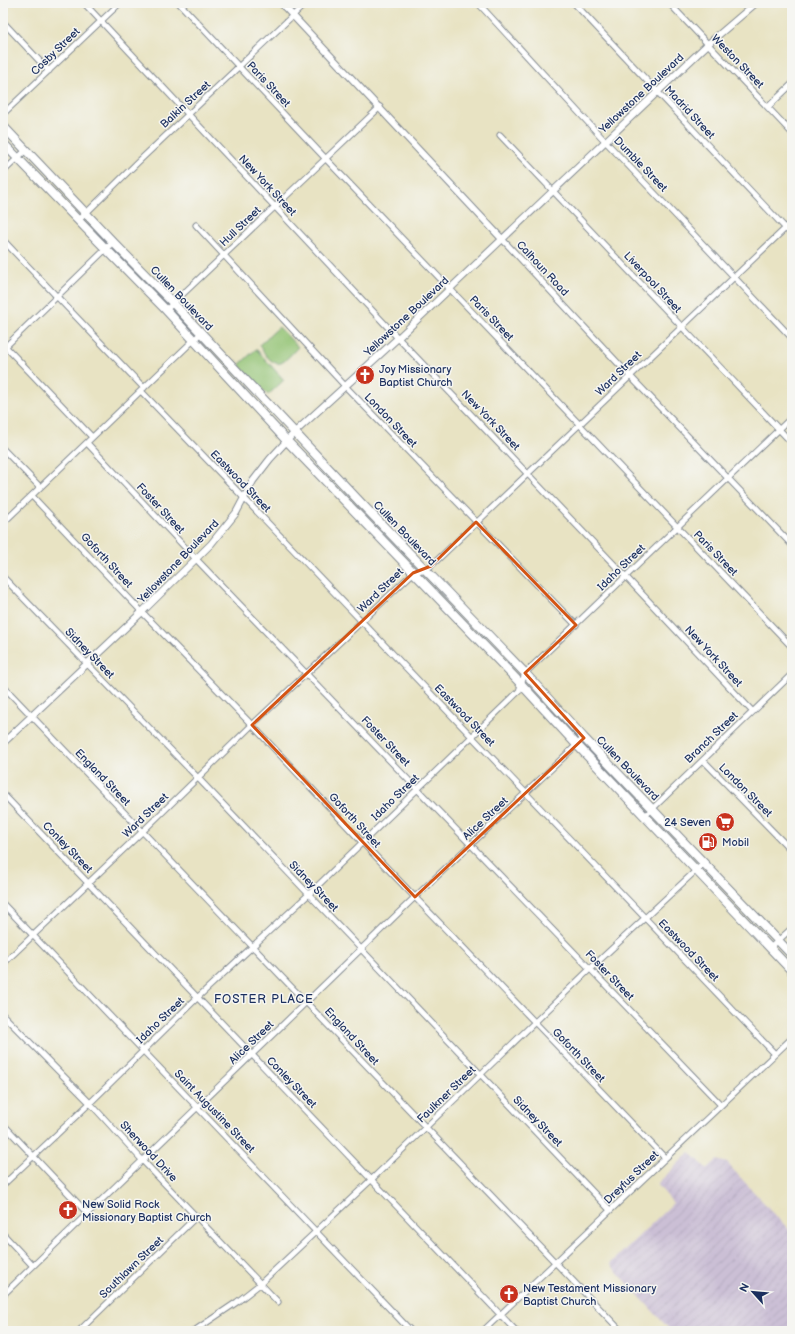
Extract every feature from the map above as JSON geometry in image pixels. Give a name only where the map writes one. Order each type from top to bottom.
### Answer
[{"type":"main road","name":"Cullen Boulevard","points":[[3,126],[173,303],[362,504],[526,673],[584,738],[792,955]]},
{"type":"main road","name":"Cullen Boulevard","points":[[3,143],[166,310],[286,441],[522,685],[792,971]]},
{"type":"main road","points":[[354,510],[362,504]]},
{"type":"main road","points":[[468,630],[476,622]]},
{"type":"street","name":"New York Street","points":[[84,3],[398,338],[752,711]]},
{"type":"street","name":"Cosby Street","points":[[3,114],[120,3]]},
{"type":"street","name":"Paris Street","points":[[179,3],[792,647]]},
{"type":"street","name":"Calhoun Road","points":[[281,3],[380,107],[630,376],[792,545]]},
{"type":"street","name":"Balkin Street","points":[[78,220],[306,3]]},
{"type":"street","name":"Dumble Street","points":[[478,3],[605,141],[792,338]]},
{"type":"street","name":"Madrid Street","points":[[574,3],[792,235]]},
{"type":"street","name":"Weston Street","points":[[669,3],[792,133]]},
{"type":"street","name":"Yellowstone Boulevard","points":[[3,743],[142,612],[211,544],[236,513],[243,497],[261,470],[294,432],[346,387],[708,44],[756,3]]},
{"type":"street","points":[[3,22],[48,71]]},
{"type":"street","points":[[768,107],[792,84]]},
{"type":"street","name":"Hull Street","points":[[166,310],[380,107]]},
{"type":"street","name":"Liverpool Street","points":[[500,135],[792,443]]},
{"type":"street","points":[[3,172],[26,150]]},
{"type":"street","name":"Ward Street","points":[[3,964],[142,832],[197,777],[413,573],[431,566],[792,222]]},
{"type":"street","name":"London Street","points":[[196,225],[346,387],[576,625]]},
{"type":"street","name":"Eastwood Street","points":[[3,240],[361,622],[775,1054]]},
{"type":"street","points":[[92,437],[4,347],[113,242]]},
{"type":"street","points":[[3,523],[201,333]]},
{"type":"street","name":"Idaho Street","points":[[3,1185],[197,998],[308,895],[472,737],[519,691],[526,673],[792,416]]},
{"type":"street","name":"Foster Street","points":[[87,442],[196,559],[721,1105]]},
{"type":"street","points":[[3,449],[40,487]]},
{"type":"street","name":"Goforth Street","points":[[32,496],[665,1158]]},
{"type":"street","name":"Sidney Street","points":[[3,577],[197,777],[610,1210]]},
{"type":"street","name":"Branch Street","points":[[645,816],[792,674]]},
{"type":"street","name":"England Street","points":[[3,686],[621,1331]]},
{"type":"street","name":"Alice Street","points":[[3,1295],[415,897],[584,738]]},
{"type":"street","name":"London Street","points":[[703,760],[792,851]]},
{"type":"street","name":"Conley Street","points":[[3,794],[89,882],[197,998],[516,1331]]},
{"type":"street","name":"Faulkner Street","points":[[194,1331],[237,1302],[260,1284],[371,1180],[534,1022],[704,863]]},
{"type":"street","name":"Saint Augustine Street","points":[[3,904],[412,1331]]},
{"type":"street","points":[[770,948],[792,928]]},
{"type":"street","name":"Sherwood Drive","points":[[3,1015],[90,1102],[143,1161],[278,1302]]},
{"type":"street","name":"Dreyfus Street","points":[[484,1331],[792,1038]]},
{"type":"street","points":[[3,1124],[88,1214]]},
{"type":"street","name":"Southlawn Street","points":[[79,1331],[197,1216]]},
{"type":"street","points":[[3,1234],[33,1266]]},
{"type":"highlighted area","points":[[476,522],[576,625],[525,673],[584,738],[415,897],[252,725],[413,573],[431,566]]},
{"type":"shaded area","points":[[690,1152],[707,1169],[717,1160],[727,1163],[792,1233],[792,1331],[671,1331],[610,1264],[673,1203],[657,1184]]},
{"type":"green space","points":[[279,327],[298,347],[281,363],[274,362],[268,358],[259,345]]},
{"type":"green space","points":[[256,349],[284,380],[268,395],[239,365]]},
{"type":"place","name":"Joy Missionary Baptist Church","points":[[365,375]]},
{"type":"place","name":"24 Seven","points":[[725,822]]},
{"type":"place","name":"Mobil","points":[[708,842]]},
{"type":"place","name":"New Solid Rock Missionary Baptist Church","points":[[68,1210]]},
{"type":"place","name":"New Testament Missionary Baptist Church","points":[[509,1294]]},
{"type":"district","name":"FOSTER PLACE","points":[[264,999]]}]
